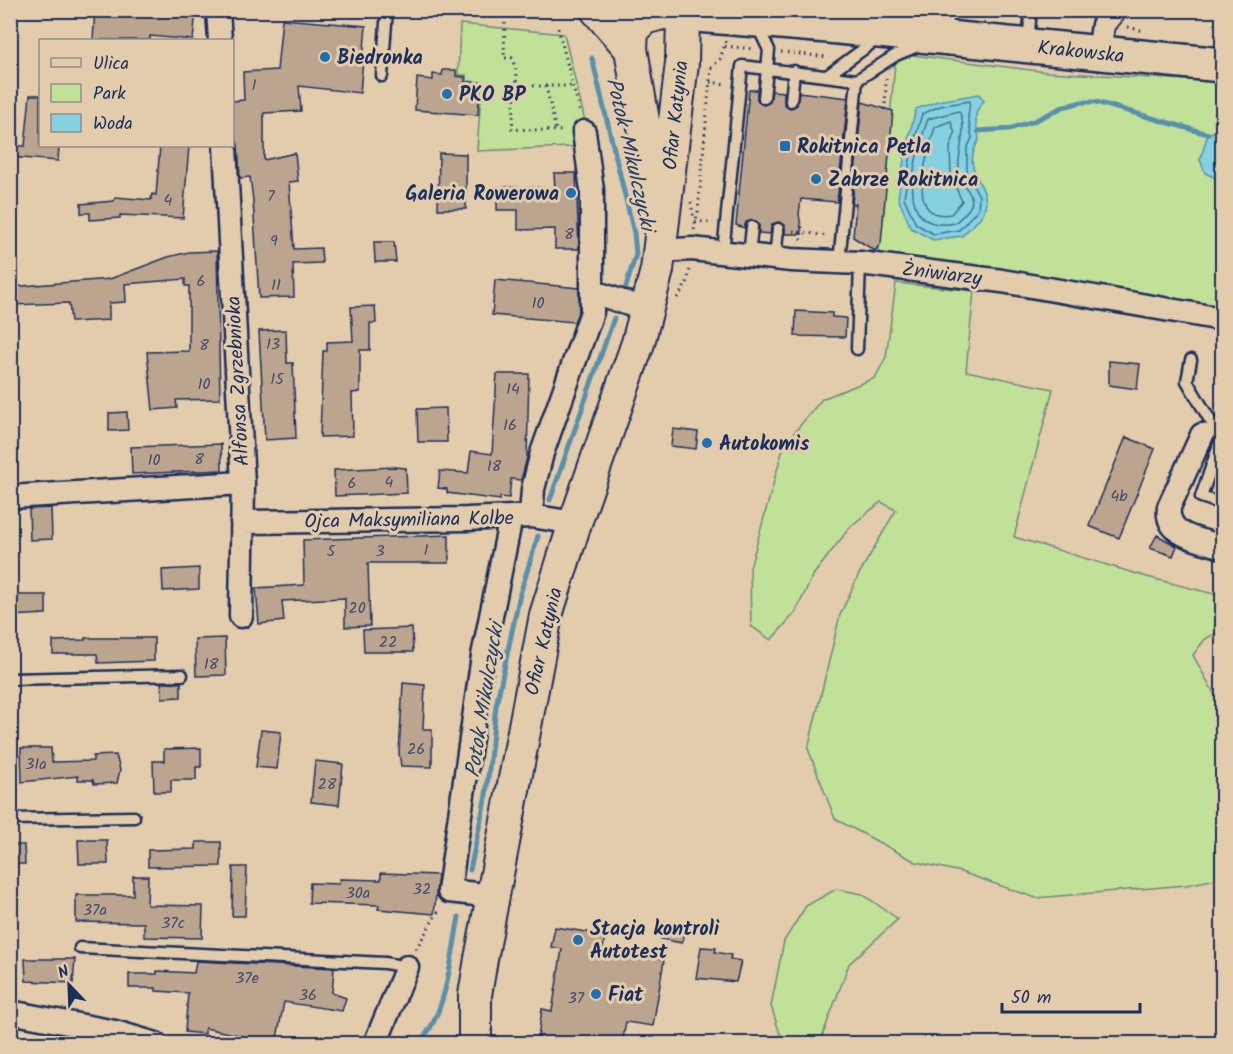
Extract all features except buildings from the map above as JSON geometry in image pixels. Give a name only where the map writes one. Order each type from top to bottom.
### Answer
[{"type":"main road","name":"Krakowska","points":[[660,12],[754,34],[829,18],[896,32],[941,24],[1028,46],[1222,66]]},
{"type":"street","points":[[218,10],[220,39]]},
{"type":"street","points":[[597,10],[631,49]]},
{"type":"street","name":"Ofiar Katynia","points":[[475,1044],[475,995],[546,615],[575,523],[638,343],[660,308],[654,185],[631,49],[632,30],[644,18],[660,12],[682,63],[659,251]]},
{"type":"street","points":[[1099,53],[1103,25],[1119,18]]},
{"type":"street","points":[[493,896],[448,891],[483,656],[521,516],[533,489],[542,453],[592,312],[594,292],[592,190],[585,132]]},
{"type":"street","name":"Alfonsa Zgrzebnioka","points":[[225,147],[243,483],[241,616]]},
{"type":"street","name":"Żniwiarzy","points":[[659,251],[692,249],[850,263],[1002,281],[1222,319]]},
{"type":"street","points":[[594,292],[660,308]]},
{"type":"street","points":[[1202,435],[1169,507],[1168,517],[1171,526],[1179,532],[1222,547]]},
{"type":"street","points":[[10,497],[243,483]]},
{"type":"street","name":"Ojca Maksymiliana Kolbe","points":[[242,522],[521,516],[575,523]]},
{"type":"street","points":[[375,1044],[407,967]]},
{"type":"street","points":[[10,1012],[116,1032],[156,1044]]},
{"type":"lane","points":[[382,76],[387,10]]},
{"type":"lane","points":[[1028,46],[1031,10]]},
{"type":"lane","points":[[723,252],[742,66],[857,80],[941,24]]},
{"type":"lane","points":[[828,75],[873,41],[896,32]]},
{"type":"lane","points":[[754,34],[766,42],[767,69],[764,98]]},
{"type":"lane","points":[[791,101],[794,71]]},
{"type":"lane","points":[[857,80],[850,263],[857,349]]},
{"type":"lane","points":[[749,255],[752,227]]},
{"type":"lane","points":[[775,258],[778,229]]},
{"type":"lane","points":[[1191,360],[1187,381],[1221,439],[1201,497],[1222,504]]},
{"type":"lane","points":[[10,679],[182,675]]},
{"type":"lane","points":[[10,819],[134,817]]},
{"type":"lane","points":[[80,948],[385,963],[407,967]]},
{"type":"path","points":[[1119,18],[1148,33]]},
{"type":"path","points":[[505,23],[504,58],[512,58],[516,65],[512,129],[585,132],[558,28]]},
{"type":"path","points":[[725,46],[754,34]]},
{"type":"path","points":[[713,223],[695,221],[698,210],[711,68],[720,59],[726,38]]},
{"type":"path","points":[[779,52],[834,57]]},
{"type":"path","points":[[885,110],[887,72]]},
{"type":"path","points":[[710,82],[725,84]]},
{"type":"path","points":[[515,86],[573,86]]},
{"type":"path","points":[[546,86],[556,131]]},
{"type":"path","points":[[790,230],[830,237]]},
{"type":"path","points":[[660,308],[677,296],[687,283],[690,268]]},
{"type":"path","points":[[407,967],[448,891]]},
{"type":"green space","points":[[460,24],[564,34],[591,146],[477,151],[482,82],[467,81],[466,75],[458,75]]},
{"type":"green space","points":[[896,53],[1047,72],[1222,82],[1222,311],[998,268],[877,258]]},
{"type":"green space","points":[[896,283],[974,291],[966,371],[1053,389],[1014,537],[1147,577],[1222,596],[1222,630],[1205,639],[1193,655],[1222,708],[1222,878],[1186,885],[1036,898],[961,872],[916,862],[835,819],[808,749],[840,615],[859,574],[896,510],[881,502],[851,526],[814,574],[795,613],[771,640],[751,626],[750,568],[784,445],[822,399],[875,378],[886,357]]},
{"type":"green space","points":[[836,889],[862,894],[898,919],[849,964],[820,1042],[788,1043],[780,1034],[771,1006],[784,941],[806,906]]},
{"type":"water","points":[[979,94],[984,101],[976,115],[979,140],[972,162],[986,202],[984,211],[962,236],[933,240],[911,228],[898,198],[906,147],[916,109],[938,101]]},
{"type":"water","points":[[1222,128],[1222,181],[1205,173],[1200,160],[1208,134]]},
{"type":"waterway","name":"Potok Mikulczycki","points":[[592,58],[634,233],[636,254],[624,293]]},
{"type":"waterway","points":[[978,131],[1009,129],[1034,121],[1063,107],[1082,102],[1096,102],[1208,134]]},
{"type":"waterway","name":"Potok Mikulczycki","points":[[550,500],[614,318]]},
{"type":"waterway","name":"Potok Mikulczycki","points":[[470,870],[486,795],[496,706],[520,594],[538,536]]},
{"type":"waterway","name":"Potok Mikulczycki","points":[[416,1044],[426,1034],[441,1004],[459,917]]},
{"type":"place","name":"Biedronka","points":[[325,57]]},
{"type":"place","name":"PKO BP","points":[[447,94]]},
{"type":"place","name":"Rokitnica Pętla","points":[[785,146]]},
{"type":"place","name":"Zabrze Rokitnica","points":[[816,179]]},
{"type":"place","name":"Galeria Rowerowa","points":[[571,193]]},
{"type":"place","name":"Autokomis","points":[[707,443]]},
{"type":"place","name":"Stacja kontroli Autotest","points":[[578,940]]},
{"type":"place","name":"Fiat","points":[[596,994]]}]
